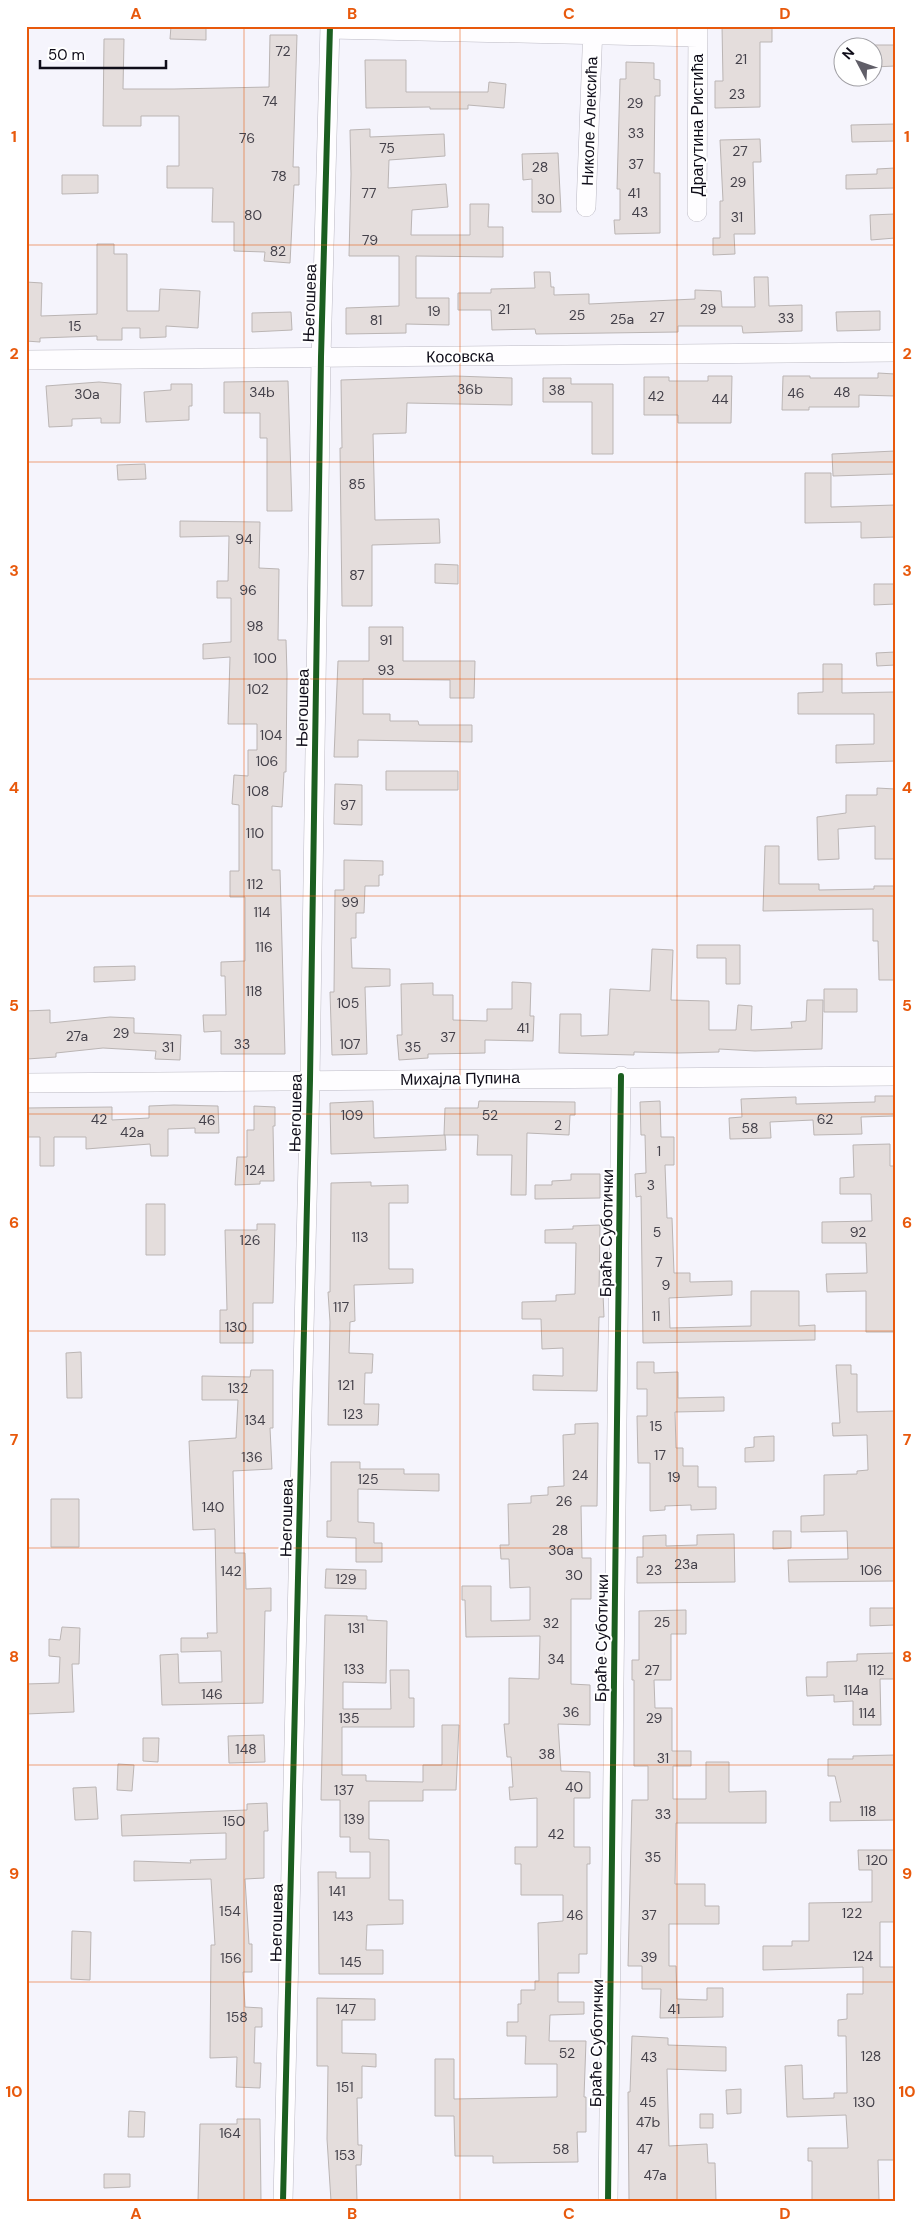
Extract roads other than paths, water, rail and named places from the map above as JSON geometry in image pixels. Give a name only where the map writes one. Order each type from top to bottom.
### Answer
[{"type":"street","name":"Николе Алексића","points":[[330,28],[593,30],[586,207]]},
{"type":"street","name":"Његошева","points":[[284,2201],[310,1080],[321,357],[330,28]]},
{"type":"street","name":"Драгутина Ристића","points":[[593,30],[698,32],[697,212]]},
{"type":"street","name":"Косовска","points":[[26,360],[895,352]]},
{"type":"street","name":"Михајла Пупина","points":[[26,1083],[621,1076],[895,1076]]},
{"type":"street","name":"Браће Суботички","points":[[608,2201],[621,1076]]}]
